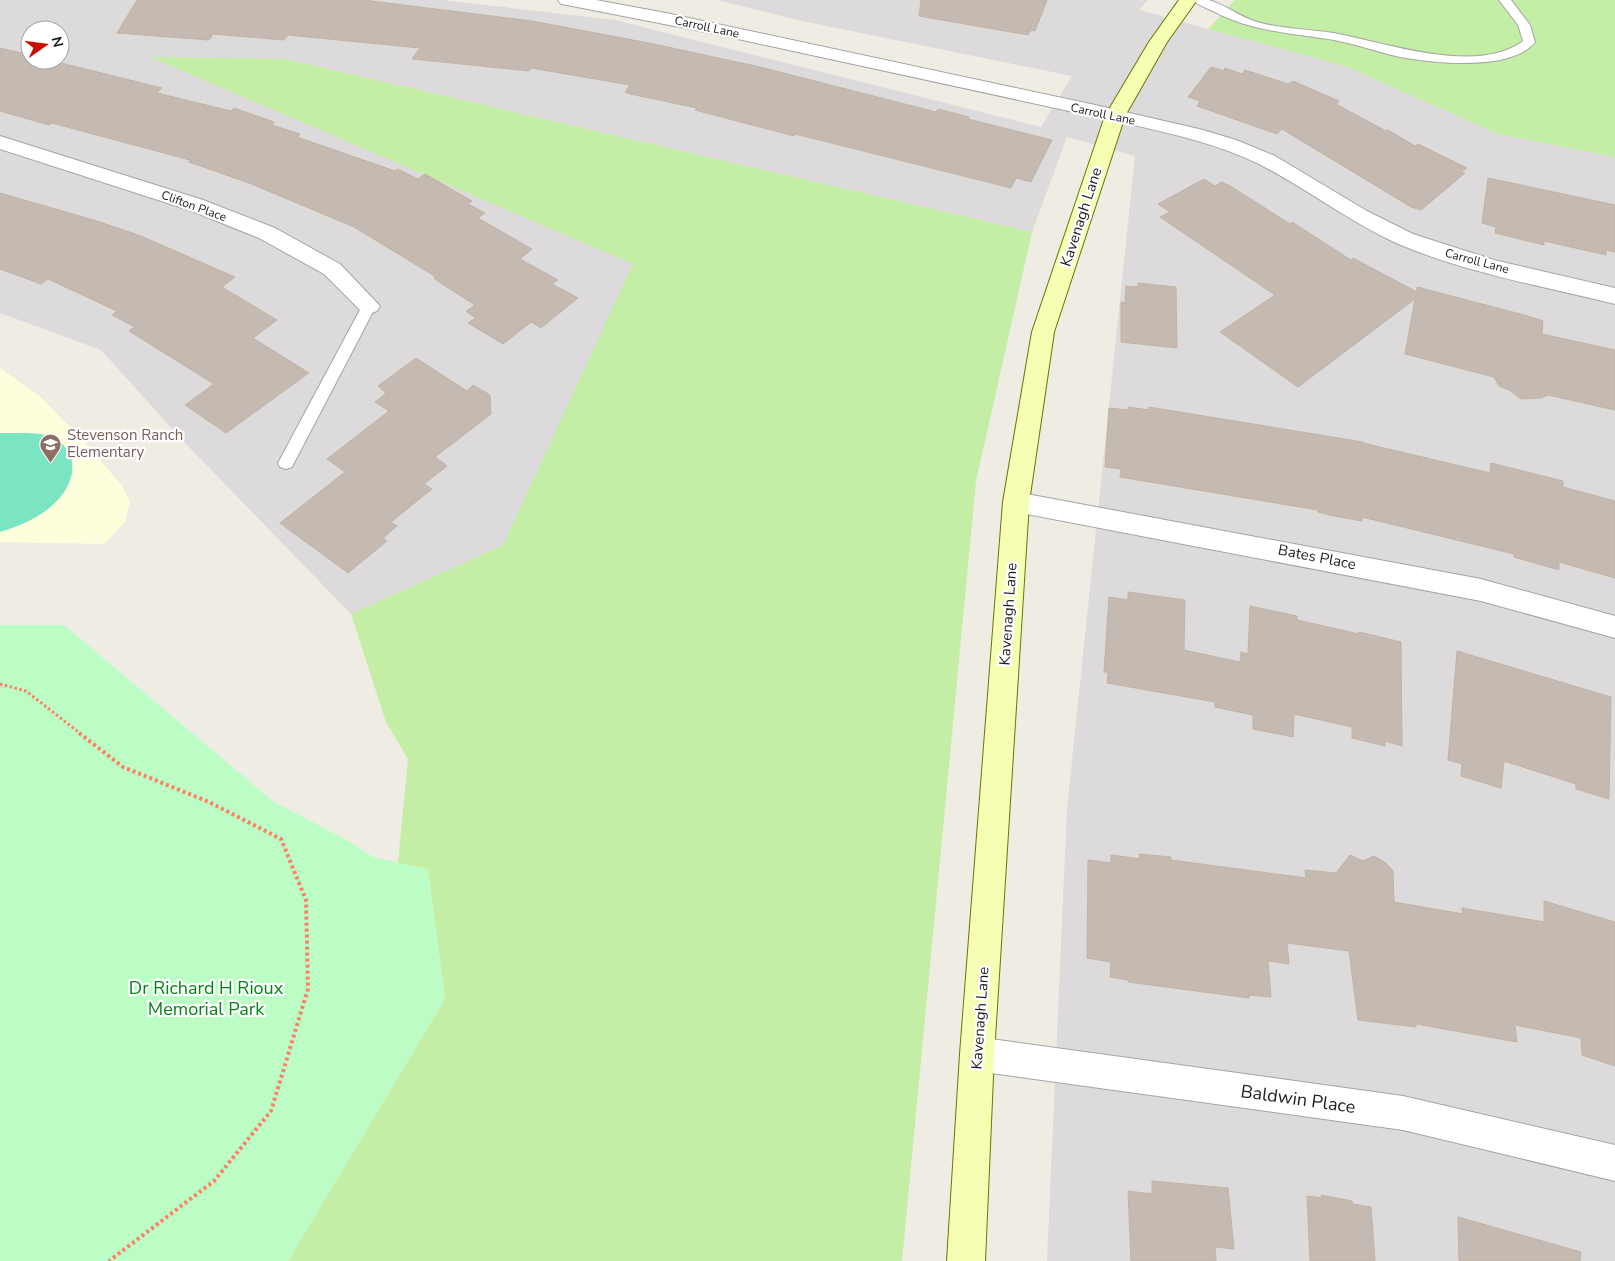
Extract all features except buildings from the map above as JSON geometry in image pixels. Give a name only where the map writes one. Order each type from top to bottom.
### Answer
[{"type":"main road","name":"Kavenagh Lane","points":[[966,1261],[977,1054],[1016,502],[1043,332],[1115,116],[1158,42],[1188,0]]},
{"type":"street","name":"Carroll Lane","points":[[567,0],[637,12],[1115,116],[1231,145],[1271,162],[1378,226],[1439,251],[1615,296]]},
{"type":"street","name":"Clifton Place","points":[[0,142],[196,205],[267,233],[332,269],[369,306]]},
{"type":"street","name":"Bates Place","points":[[1016,502],[1481,590],[1615,627]]},
{"type":"street","name":"Baldwin Place","points":[[977,1054],[1403,1113],[1615,1163]]},
{"type":"lane","points":[[1199,0],[1248,23],[1265,28],[1334,37],[1428,57],[1469,59],[1511,53],[1524,48],[1529,42],[1529,34],[1524,23],[1506,0]]},
{"type":"lane","points":[[286,463],[369,306]]},
{"type":"path","points":[[0,684],[26,691],[123,767],[209,802],[282,839],[306,900],[308,989],[271,1112],[214,1181],[109,1261]]},
{"type":"shaded area","points":[[0,0],[442,0],[615,20],[1041,127],[1072,76],[802,21],[717,0],[1148,0],[1139,10],[1345,66],[1498,134],[1615,157],[1615,1261],[1047,1261],[1067,808],[1135,156],[1067,137],[1032,232],[285,59],[151,57],[634,264],[503,545],[351,614],[186,444],[101,350],[0,313]]},
{"type":"shaded area","name":"Stevenson Ranch Elementary","points":[[0,368],[41,397],[82,439],[123,487],[130,502],[125,522],[104,544],[0,542]]},
{"type":"green space","points":[[1235,0],[1615,0],[1615,157],[1498,134],[1345,66],[1208,29]]},
{"type":"green space","points":[[150,57],[285,59],[1032,232],[976,481],[902,1261],[288,1261],[445,999],[428,870],[398,863],[408,759],[386,722],[351,614],[503,545],[633,264]]},
{"type":"green space","points":[[0,433],[32,433],[50,436],[61,443],[68,451],[72,461],[72,471],[65,491],[48,509],[25,523],[0,532]]},
{"type":"green space","name":"Dr Richard H Rioux Memorial Park","points":[[0,625],[64,625],[274,802],[345,839],[373,857],[428,869],[445,999],[288,1261],[0,1261]]},
{"type":"place","name":"Stevenson Ranch Elementary","points":[[51,463]]}]
